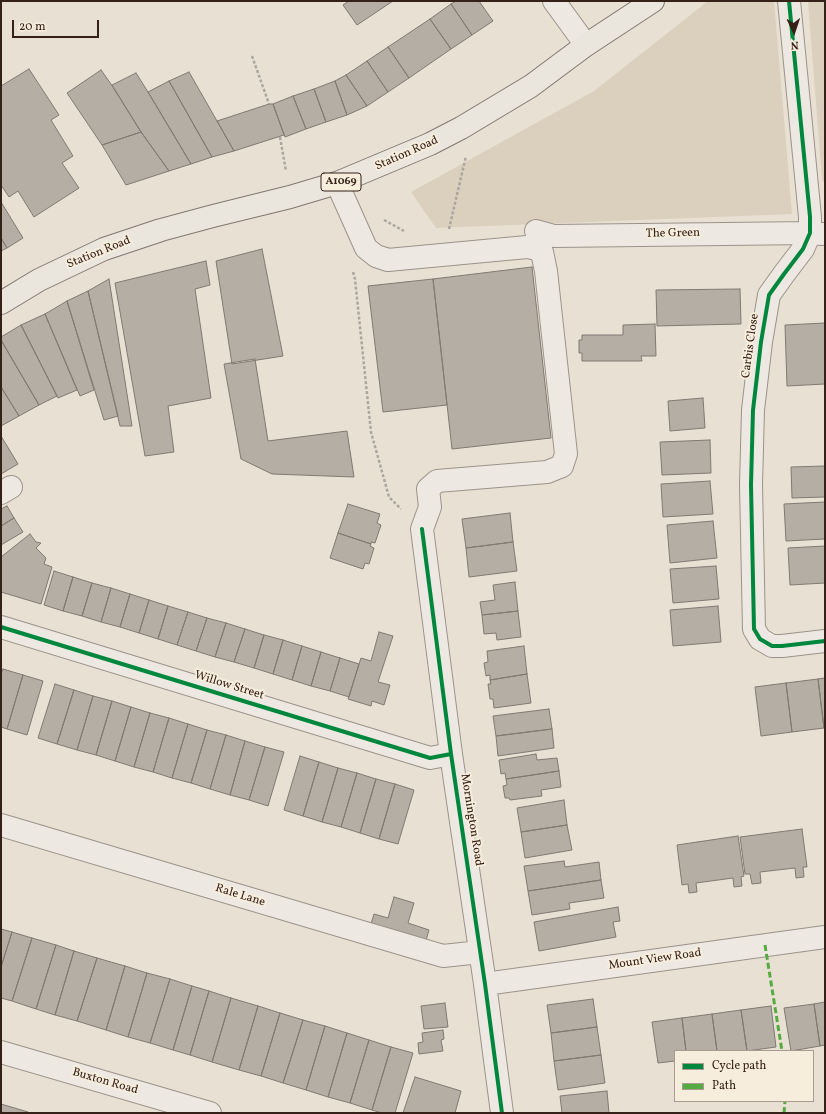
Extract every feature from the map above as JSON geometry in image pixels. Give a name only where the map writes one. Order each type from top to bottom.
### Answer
[{"type":"main road","name":"Station Road","points":[[1,303],[39,280],[78,260],[110,247],[161,230],[290,197],[337,183],[430,144],[461,128],[531,86],[586,44],[653,1]]},
{"type":"street","points":[[554,1],[586,44]]},
{"type":"street","name":"Carbis Close","points":[[789,1],[810,217],[817,233],[803,249],[769,295],[761,342],[753,410],[752,493],[754,629],[760,639],[772,646],[825,641]]},
{"type":"street","name":"Mornington Road","points":[[337,183],[366,248],[376,256],[388,260],[527,247],[537,249],[542,252],[546,271],[566,454],[562,466],[547,472],[437,481],[428,489],[430,506],[422,529],[451,754],[485,984],[502,1113]]},
{"type":"street","name":"The Green","points":[[536,231],[554,236],[817,233]]},
{"type":"street","name":"Willow Street","points":[[1,627],[430,758],[451,754]]},
{"type":"street","name":"Rale Lane","points":[[1,825],[443,956],[480,952]]},
{"type":"street","name":"Mount View Road","points":[[485,984],[825,937]]},
{"type":"street","name":"Buxton Road","points":[[1,1052],[210,1113]]},
{"type":"path","points":[[252,56],[269,104]]},
{"type":"path","points":[[447,235],[468,147],[461,128]]},
{"type":"path","points":[[280,136],[290,197]]},
{"type":"path","points":[[355,279],[371,432],[389,497]]},
{"type":"shaded area","points":[[708,1],[774,1],[792,214],[436,228],[411,192],[594,91]]},
{"type":"shaded area","points":[[808,1],[825,1],[825,183],[822,180]]},
{"type":"building","points":[[349,1],[393,1],[357,25],[343,5]]},
{"type":"building","points":[[456,1],[479,1],[493,21],[472,35],[451,4]]},
{"type":"building","points":[[451,4],[472,35],[451,49],[430,19]]},
{"type":"building","points":[[430,19],[451,49],[409,78],[388,47]]},
{"type":"building","points":[[388,47],[409,78],[388,92],[367,61]]},
{"type":"building","points":[[367,61],[388,92],[367,106],[346,75]]},
{"type":"building","points":[[29,69],[59,115],[51,120],[73,156],[62,163],[79,188],[34,217],[18,191],[9,197],[1,185],[1,86]]},
{"type":"building","points":[[101,70],[141,132],[102,145],[67,93]]},
{"type":"building","points":[[189,72],[234,151],[212,157],[169,81]]},
{"type":"building","points":[[136,73],[191,164],[169,171],[141,132],[112,85]]},
{"type":"building","points":[[346,75],[367,106],[347,115],[335,81]]},
{"type":"building","points":[[169,81],[212,157],[191,164],[148,92]]},
{"type":"building","points":[[335,81],[347,115],[326,122],[314,89]]},
{"type":"building","points":[[314,89],[326,122],[306,129],[293,96]]},
{"type":"building","points":[[293,96],[306,129],[285,137],[273,104]]},
{"type":"building","points":[[273,104],[284,135],[234,151],[217,121]]},
{"type":"building","points":[[141,132],[169,171],[126,185],[102,145]]},
{"type":"building","points":[[1,202],[23,238],[7,248],[1,238]]},
{"type":"building","points":[[1,238],[7,248],[1,251]]},
{"type":"building","points":[[262,249],[283,356],[232,364],[216,261]]},
{"type":"building","points":[[206,261],[210,285],[195,289],[211,398],[168,406],[174,452],[145,456],[115,283]]},
{"type":"building","points":[[532,267],[551,438],[452,449],[433,279]]},
{"type":"building","points":[[109,279],[132,426],[120,426],[88,291]]},
{"type":"building","points":[[433,279],[447,405],[383,412],[368,286]]},
{"type":"building","points":[[740,289],[741,324],[657,326],[656,290]]},
{"type":"building","points":[[88,291],[118,416],[104,420],[67,301]]},
{"type":"building","points":[[67,301],[94,390],[80,396],[45,314]]},
{"type":"building","points":[[45,314],[77,390],[58,398],[21,325]]},
{"type":"building","points":[[825,323],[825,384],[787,386],[785,325]]},
{"type":"building","points":[[655,324],[656,356],[641,356],[642,361],[582,361],[582,353],[579,353],[579,340],[582,340],[582,335],[623,335],[623,325]]},
{"type":"building","points":[[21,325],[57,396],[39,405],[1,340],[1,337]]},
{"type":"building","points":[[1,340],[39,405],[19,416],[1,387]]},
{"type":"building","points":[[255,359],[268,441],[347,431],[354,477],[272,474],[241,459],[224,364]]},
{"type":"building","points":[[1,387],[19,416],[1,426]]},
{"type":"building","points":[[703,398],[705,428],[670,431],[668,401]]},
{"type":"building","points":[[1,436],[18,464],[1,474]]},
{"type":"building","points":[[710,440],[711,473],[662,475],[660,442]]},
{"type":"building","points":[[825,466],[825,497],[792,498],[791,467]]},
{"type":"building","points":[[710,481],[713,514],[663,517],[661,484]]},
{"type":"building","points":[[825,502],[825,539],[786,541],[784,504]]},
{"type":"building","points":[[348,504],[380,514],[377,523],[381,525],[375,543],[371,542],[371,544],[338,533]]},
{"type":"building","points":[[7,506],[14,518],[1,526],[1,509]]},
{"type":"building","points":[[510,513],[513,542],[466,548],[462,519]]},
{"type":"building","points":[[14,518],[23,532],[1,545],[1,526]]},
{"type":"building","points":[[713,521],[717,558],[670,563],[667,525]]},
{"type":"building","points":[[338,533],[371,544],[370,546],[374,548],[369,564],[365,563],[363,569],[330,558]]},
{"type":"building","points":[[30,534],[36,542],[41,543],[36,548],[46,558],[44,564],[52,567],[41,604],[1,592],[1,557]]},
{"type":"building","points":[[513,542],[517,571],[469,577],[466,548]]},
{"type":"building","points":[[825,546],[825,583],[790,585],[788,548]]},
{"type":"building","points":[[716,566],[719,599],[673,603],[670,569]]},
{"type":"building","points":[[54,571],[73,577],[63,611],[44,605]]},
{"type":"building","points":[[73,577],[92,583],[82,616],[63,611]]},
{"type":"building","points":[[515,582],[518,611],[482,615],[480,602],[495,600],[493,585]]},
{"type":"building","points":[[92,583],[111,588],[101,622],[82,616]]},
{"type":"building","points":[[111,588],[130,594],[120,627],[101,622]]},
{"type":"building","points":[[130,594],[149,600],[139,633],[120,627]]},
{"type":"building","points":[[149,600],[168,606],[158,639],[139,633]]},
{"type":"building","points":[[168,606],[188,612],[177,645],[158,639]]},
{"type":"building","points":[[718,606],[721,642],[673,646],[670,610]]},
{"type":"building","points":[[518,611],[521,637],[497,640],[496,633],[484,634],[482,615]]},
{"type":"building","points":[[188,612],[207,618],[196,651],[177,645]]},
{"type":"building","points":[[207,618],[226,623],[215,657],[196,651]]},
{"type":"building","points":[[226,623],[245,629],[234,662],[215,657]]},
{"type":"building","points":[[245,629],[264,635],[254,668],[234,662]]},
{"type":"building","points":[[379,632],[393,636],[378,682],[390,685],[384,705],[372,701],[371,706],[348,699],[361,658],[371,661]]},
{"type":"building","points":[[264,635],[283,640],[273,674],[254,668]]},
{"type":"building","points":[[283,640],[302,646],[292,680],[273,674]]},
{"type":"building","points":[[302,646],[321,652],[311,686],[292,680]]},
{"type":"building","points":[[524,646],[527,674],[490,680],[490,675],[486,676],[484,663],[488,662],[487,651]]},
{"type":"building","points":[[321,652],[340,658],[330,691],[311,686]]},
{"type":"building","points":[[340,658],[359,664],[349,697],[330,691]]},
{"type":"building","points":[[3,669],[23,675],[7,729],[1,727],[1,674]]},
{"type":"building","points":[[527,674],[531,703],[494,708],[493,699],[490,699],[488,684],[491,684],[490,680]]},
{"type":"building","points":[[23,675],[43,681],[27,735],[7,729]]},
{"type":"building","points":[[825,678],[825,728],[824,728],[818,679]]},
{"type":"building","points":[[818,679],[824,728],[792,732],[786,683]]},
{"type":"building","points":[[786,683],[792,732],[761,736],[755,687]]},
{"type":"building","points":[[55,684],[74,690],[57,744],[38,738]]},
{"type":"building","points":[[74,690],[93,696],[77,750],[57,744]]},
{"type":"building","points":[[93,696],[112,701],[96,755],[77,750]]},
{"type":"building","points":[[112,701],[131,707],[115,761],[96,755]]},
{"type":"building","points":[[131,707],[150,713],[134,767],[115,761]]},
{"type":"building","points":[[549,709],[552,729],[496,736],[493,716]]},
{"type":"building","points":[[150,713],[169,718],[153,772],[134,767]]},
{"type":"building","points":[[169,718],[188,724],[172,778],[153,772]]},
{"type":"building","points":[[188,724],[207,730],[191,783],[172,778]]},
{"type":"building","points":[[552,729],[554,748],[498,756],[496,736]]},
{"type":"building","points":[[207,730],[226,735],[210,789],[191,783]]},
{"type":"building","points":[[226,735],[245,741],[230,795],[210,789]]},
{"type":"building","points":[[245,741],[265,747],[249,800],[230,795]]},
{"type":"building","points":[[265,747],[284,752],[268,806],[249,800]]},
{"type":"building","points":[[536,754],[537,760],[557,758],[559,771],[506,779],[505,773],[501,774],[499,760]]},
{"type":"building","points":[[300,756],[319,762],[303,816],[284,810]]},
{"type":"building","points":[[319,762],[338,768],[322,822],[303,816]]},
{"type":"building","points":[[338,768],[357,773],[341,827],[322,822]]},
{"type":"building","points":[[559,771],[561,787],[541,790],[542,796],[510,800],[509,798],[505,798],[503,786],[507,785],[506,779]]},
{"type":"building","points":[[357,773],[376,779],[360,833],[341,827]]},
{"type":"building","points":[[376,779],[395,784],[379,839],[360,833]]},
{"type":"building","points":[[395,784],[414,790],[398,844],[379,839]]},
{"type":"building","points":[[564,800],[567,825],[521,832],[517,808]]},
{"type":"building","points":[[567,825],[572,850],[525,858],[521,832]]},
{"type":"building","points":[[802,829],[807,867],[803,867],[804,877],[796,878],[795,868],[760,872],[761,883],[752,884],[750,874],[745,874],[740,837]]},
{"type":"building","points":[[738,836],[744,876],[741,877],[742,886],[734,887],[733,878],[696,883],[697,892],[689,893],[688,884],[682,885],[677,845]]},
{"type":"building","points":[[564,861],[565,867],[599,862],[601,880],[528,891],[524,866]]},
{"type":"building","points":[[601,880],[604,898],[569,903],[570,909],[532,915],[528,891]]},
{"type":"building","points":[[394,897],[414,903],[408,923],[429,930],[425,944],[370,927],[374,914],[388,918]]},
{"type":"building","points":[[618,907],[620,921],[613,922],[616,937],[539,951],[534,922]]},
{"type":"building","points":[[1,929],[12,932],[1,967]]},
{"type":"building","points":[[12,932],[32,938],[12,1001],[1,998],[1,967]]},
{"type":"building","points":[[32,938],[56,945],[36,1009],[12,1001]]},
{"type":"building","points":[[56,945],[74,951],[55,1015],[36,1009]]},
{"type":"building","points":[[74,951],[97,958],[77,1021],[55,1015]]},
{"type":"building","points":[[97,958],[125,966],[106,1030],[77,1021]]},
{"type":"building","points":[[125,966],[147,973],[128,1037],[106,1030]]},
{"type":"building","points":[[147,973],[170,979],[150,1043],[128,1037]]},
{"type":"building","points":[[170,979],[192,986],[173,1050],[150,1043]]},
{"type":"building","points":[[192,986],[209,991],[190,1055],[173,1050]]},
{"type":"building","points":[[209,991],[231,998],[212,1062],[190,1055]]},
{"type":"building","points":[[231,998],[258,1006],[239,1070],[212,1062]]},
{"type":"building","points":[[593,999],[597,1027],[551,1033],[547,1005]]},
{"type":"building","points":[[825,1002],[825,1045],[820,1046],[814,1004]]},
{"type":"building","points":[[445,1003],[448,1027],[424,1029],[421,1006]]},
{"type":"building","points":[[814,1004],[820,1046],[791,1050],[784,1008]]},
{"type":"building","points":[[258,1006],[280,1013],[261,1076],[239,1070]]},
{"type":"building","points":[[771,1006],[776,1047],[747,1050],[741,1010]]},
{"type":"building","points":[[741,1010],[747,1050],[717,1050],[712,1014]]},
{"type":"building","points":[[280,1013],[303,1020],[283,1083],[261,1076]]},
{"type":"building","points":[[712,1014],[717,1050],[686,1050],[682,1018]]},
{"type":"building","points":[[682,1018],[686,1050],[674,1050],[674,1061],[658,1063],[652,1022]]},
{"type":"building","points":[[303,1020],[325,1026],[306,1090],[283,1083]]},
{"type":"building","points":[[325,1026],[347,1033],[328,1097],[306,1090]]},
{"type":"building","points":[[597,1027],[601,1055],[554,1061],[551,1033]]},
{"type":"building","points":[[443,1030],[444,1039],[441,1040],[443,1051],[419,1054],[418,1043],[423,1042],[422,1033]]},
{"type":"building","points":[[347,1033],[369,1040],[350,1103],[328,1097]]},
{"type":"building","points":[[369,1040],[391,1047],[372,1110],[350,1103]]},
{"type":"building","points":[[391,1047],[413,1053],[395,1113],[382,1113],[372,1110]]},
{"type":"building","points":[[601,1055],[605,1083],[558,1090],[554,1061]]},
{"type":"building","points":[[415,1077],[461,1091],[455,1113],[403,1113]]},
{"type":"building","points":[[607,1091],[609,1113],[562,1113],[560,1096]]},
{"type":"building","points":[[1,1104],[28,1112],[28,1113],[1,1113]]},
{"type":"marked path","points":[[765,945],[782,1050]]},
{"type":"marked path","points":[[784,1113],[785,1102]]},
{"type":"cycle path","points":[[789,1],[810,217],[810,233],[803,249],[769,295],[761,342],[753,410],[751,485],[754,629],[760,639],[772,646],[825,641]]},
{"type":"cycle path","points":[[422,529],[451,754],[485,984],[502,1113]]},
{"type":"cycle path","points":[[1,627],[430,758],[451,754]]}]
